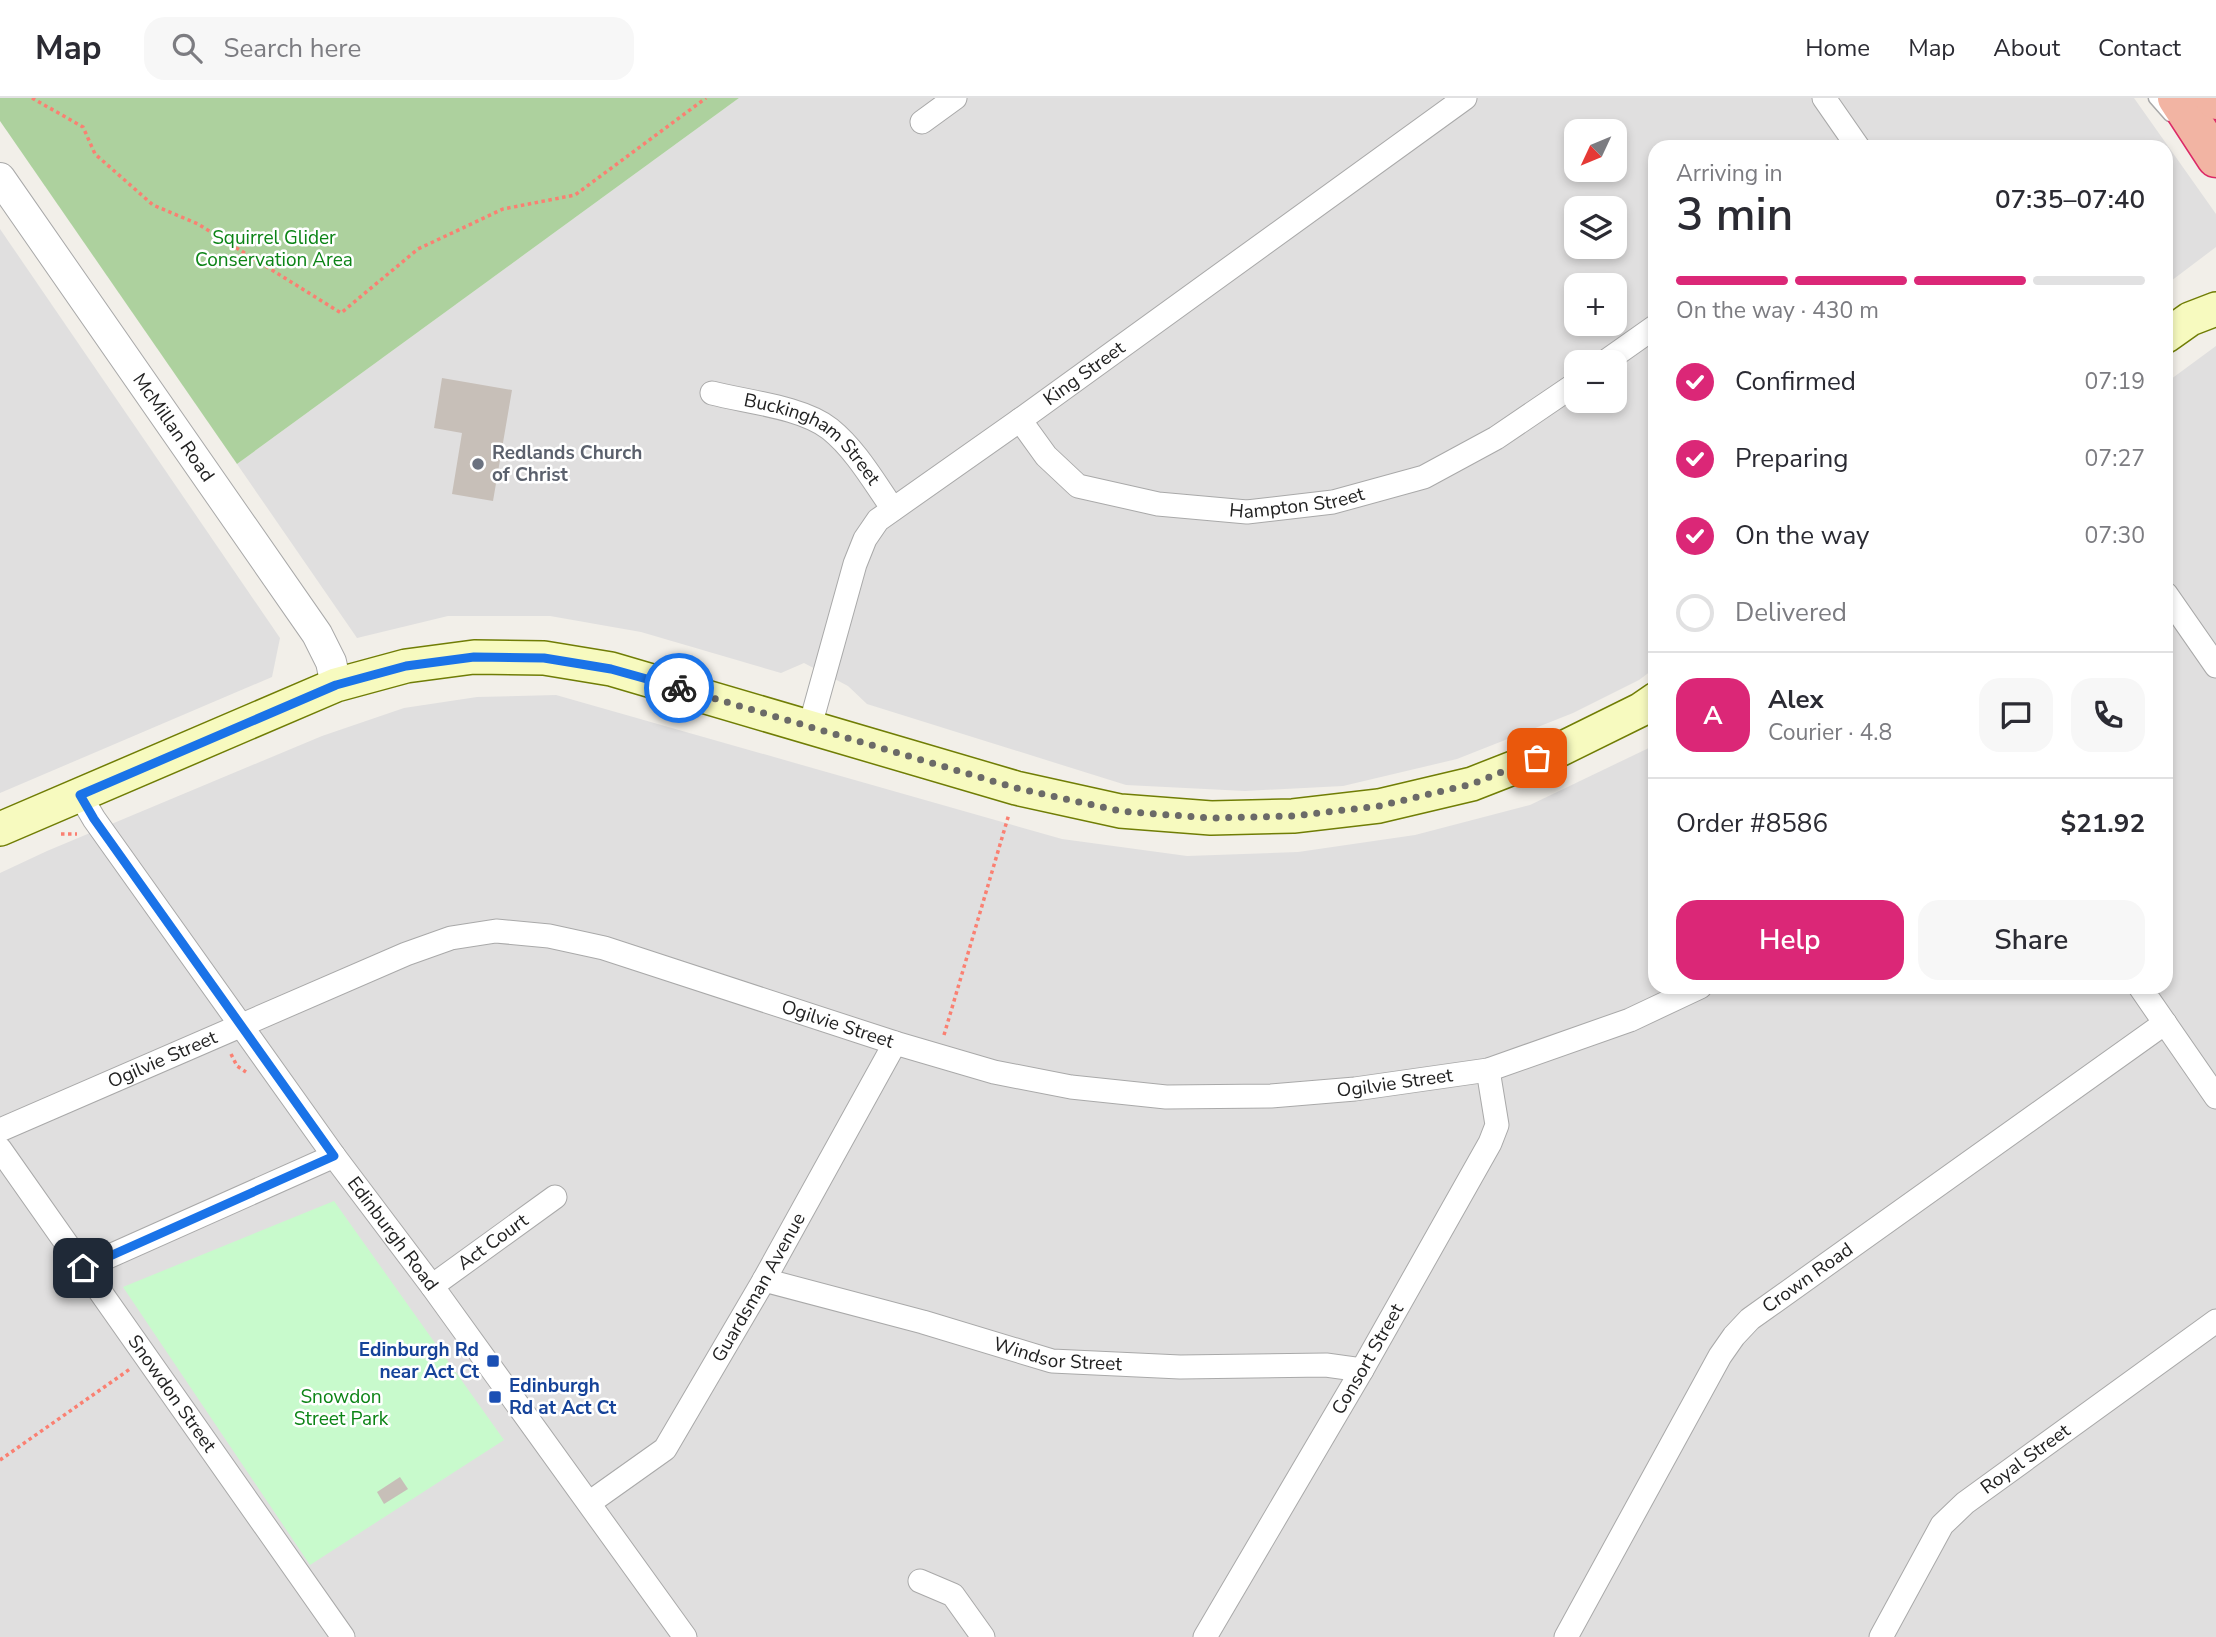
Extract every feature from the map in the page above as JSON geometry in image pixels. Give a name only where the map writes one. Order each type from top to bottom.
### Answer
[{"type":"highway","points":[[2177,98],[2210,149]]},
{"type":"main road","points":[[2191,321],[2216,288]]},
{"type":"main road","points":[[0,829],[336,685],[406,666],[474,657],[544,658],[611,669],[1016,788],[1120,811],[1212,818],[1293,816],[1379,806],[1472,784],[1559,750],[1648,703]]},
{"type":"street","points":[[922,122],[955,98]]},
{"type":"street","name":"King Street","points":[[810,726],[855,564],[865,538],[878,520],[1465,98]]},
{"type":"street","points":[[1824,98],[1853,140]]},
{"type":"street","name":"McMillan Road","points":[[0,178],[317,634],[331,662],[336,685]]},
{"type":"street","points":[[1622,350],[1648,332]]},
{"type":"street","name":"Hampton Street","points":[[1020,420],[1046,456],[1078,486],[1158,504],[1247,512],[1333,502],[1424,477],[1496,438],[1564,392]]},
{"type":"street","name":"Buckingham Street","points":[[712,393],[794,413],[828,428],[850,449],[893,509]]},
{"type":"street","points":[[2173,604],[2216,666]]},
{"type":"street","name":"Edinburgh Road","points":[[80,795],[334,1156],[432,1286],[685,1637]]},
{"type":"street","name":"Ogilvie Street","points":[[0,1130],[406,954],[451,938],[496,931],[550,936],[604,948],[895,1043],[995,1072],[1071,1087],[1166,1097],[1271,1096],[1488,1070],[1630,1020],[1685,994]]},
{"type":"street","points":[[2145,994],[2216,1097]]},
{"type":"street","name":"Crown Road","points":[[1566,1637],[1720,1356],[1734,1336],[1750,1320],[2165,1023]]},
{"type":"street","name":"Guardsman Avenue","points":[[589,1503],[666,1449],[764,1280],[895,1043]]},
{"type":"street","name":"Consort Street","points":[[1205,1637],[1362,1370],[1490,1143],[1497,1125],[1488,1070]]},
{"type":"street","name":"Snowdon Street","points":[[0,1149],[343,1637]]},
{"type":"street","points":[[83,1268],[334,1156]]},
{"type":"street","name":"Act Court","points":[[432,1286],[555,1198]]},
{"type":"street","name":"Windsor Street","points":[[764,1280],[923,1322],[1052,1361],[1180,1367],[1326,1365],[1362,1370]]},
{"type":"street","name":"Royal Street","points":[[1881,1637],[1942,1525],[1965,1503],[2216,1321]]},
{"type":"street","points":[[920,1581],[953,1595],[983,1637]]},
{"type":"lane","points":[[2155,98],[2176,122],[2210,149]]},
{"type":"path","points":[[32,98],[83,127],[94,153],[153,205],[198,224],[341,313],[418,249],[503,209],[575,195],[706,98]]},
{"type":"path","points":[[938,1054],[1016,788]]},
{"type":"path","points":[[0,1460],[146,1358]]},
{"type":"shaded area","points":[[739,98],[2134,98],[2164,140],[1648,140],[1648,673],[1573,713],[1457,759],[1343,786],[1245,791],[1126,785],[867,704],[848,686],[804,663],[781,673],[641,632],[550,616],[448,616],[357,638],[237,464]]},
{"type":"shaded area","points":[[2173,153],[2216,214],[2216,247],[2173,279]]},
{"type":"shaded area","points":[[0,229],[280,638],[272,677],[0,793]]},
{"type":"shaded area","points":[[2216,346],[2216,1637],[0,1637],[0,873],[322,736],[404,708],[477,697],[556,695],[1062,839],[1187,856],[1298,852],[1415,835],[1530,805],[1648,748],[1648,994],[2173,994],[2173,378]]},
{"type":"green space","name":"Squirrel Glider Conservation Area","points":[[0,98],[739,98],[237,464],[0,121]]},
{"type":"green space","name":"Snowdon Street Park","points":[[334,1201],[504,1440],[310,1565],[123,1287]]},
{"type":"building","name":"Redlands Church of Christ","points":[[442,378],[512,390],[493,501],[452,494],[462,433],[434,428]]},
{"type":"building","points":[[400,1477],[408,1489],[384,1504],[377,1492]]},
{"type":"way so far","points":[[679,688],[1016,788],[1120,811],[1143,813],[1212,818],[1293,816],[1379,806],[1472,784],[1537,758]]},
{"type":"place","name":"Redlands Church of Christ","points":[[478,464]]},
{"type":"place","name":"Edinburgh Rd near Act Ct","points":[[493,1361]]},
{"type":"place","name":"Edinburgh Rd at Act Ct","points":[[495,1397]]},
{"type":"route","points":[[83,1268],[334,1156],[94,819],[80,795],[336,685],[406,666],[474,657],[544,658],[611,669],[679,688]]}]
